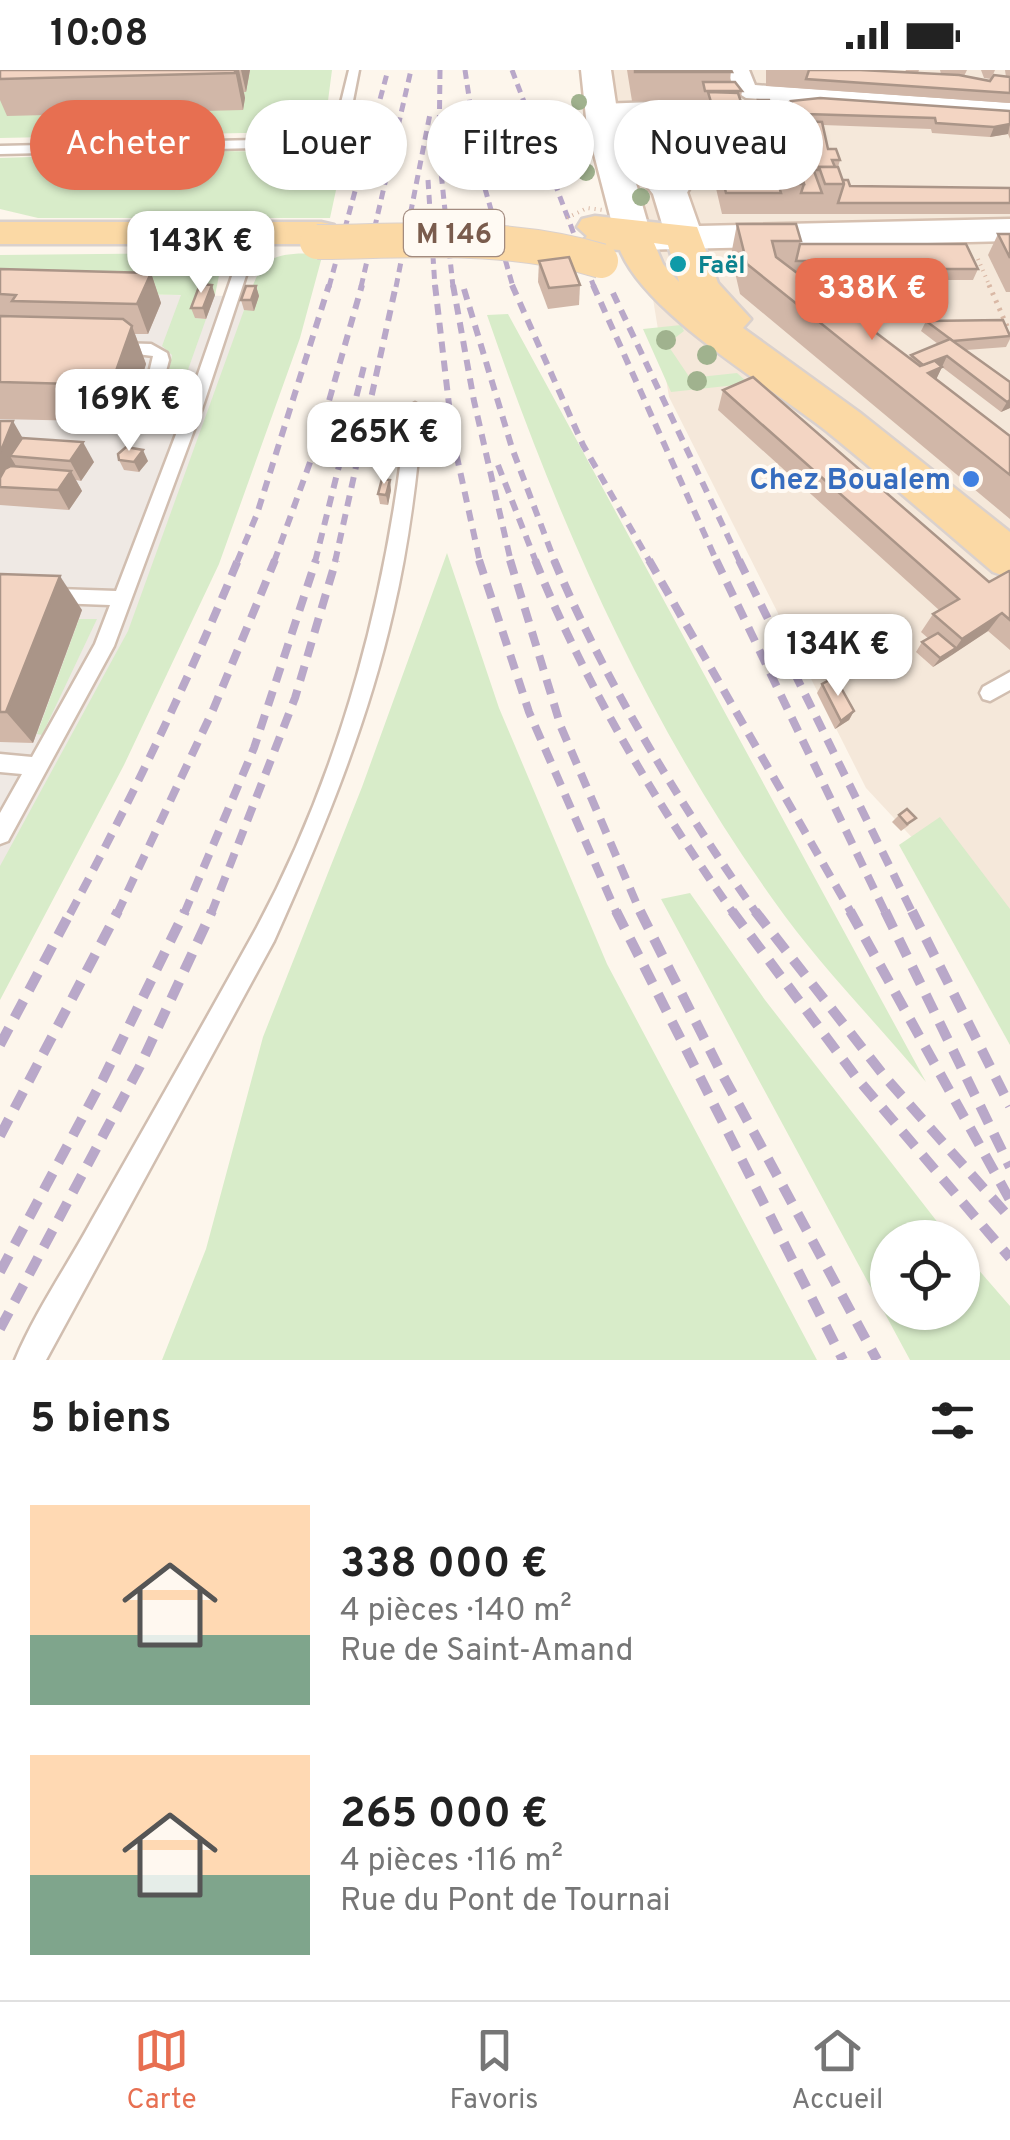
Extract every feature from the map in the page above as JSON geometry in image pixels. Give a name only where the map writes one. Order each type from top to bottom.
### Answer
[{"type":"main road","name":"M 146","points":[[0,233],[252,238]]},
{"type":"main road","name":"M 146","points":[[319,238],[510,233],[620,241],[1010,559]]},
{"type":"main road","name":"M 146","points":[[684,235],[700,287],[818,393],[844,422]]},
{"type":"main road","name":"M 146","points":[[0,242],[319,238],[489,242],[574,252],[620,241]]},
{"type":"street","points":[[596,70],[608,110],[673,196],[684,235]]},
{"type":"street","points":[[607,70],[610,158],[620,241],[684,235],[1010,230]]},
{"type":"street","points":[[742,81],[1010,110]]},
{"type":"street","points":[[608,110],[661,109],[678,118],[685,176],[673,196]]},
{"type":"lane","points":[[0,150],[295,143],[319,138],[343,121],[354,70]]},
{"type":"lane","points":[[0,834],[80,694],[124,598],[252,238]]},
{"type":"lane","points":[[94,348],[151,349],[160,353],[146,420]]},
{"type":"lane","points":[[30,1360],[266,933],[300,861],[373,665],[401,547],[415,408]]},
{"type":"lane","points":[[0,594],[124,598]]},
{"type":"lane","points":[[990,692],[1010,680]]},
{"type":"lane","points":[[0,764],[38,768]]},
{"type":"path","points":[[955,230],[976,255],[1010,332]]},
{"type":"shaded area","points":[[607,70],[1010,70],[1010,943],[866,788],[669,397],[634,190],[823,190],[823,100],[614,102]]},
{"type":"shaded area","points":[[0,292],[280,297],[141,630],[0,894]]},
{"type":"green space","points":[[250,70],[332,70],[328,100],[245,100],[245,133],[225,133],[225,100],[30,100],[30,137],[0,138],[0,97],[245,92]]},
{"type":"green space","points":[[225,151],[245,151],[245,190],[336,190],[330,218],[38,218],[0,209],[0,158],[30,157],[30,190],[225,190]]},
{"type":"green space","points":[[198,253],[215,258],[221,266],[215,295],[203,295],[195,318],[206,319],[173,412],[161,411],[172,355],[162,346],[181,295],[0,292],[0,255]]},
{"type":"green space","points":[[323,253],[300,338],[219,564],[124,765],[0,1000],[0,866],[128,631],[244,310],[254,310],[258,297],[249,296],[255,281],[275,258]]},
{"type":"green space","points":[[508,314],[926,1082],[791,925],[728,833],[646,692],[575,544],[514,392],[487,315]]},
{"type":"green space","points":[[681,325],[684,331],[667,344],[690,378],[737,373],[769,401],[736,385],[671,392],[643,329]]},
{"type":"green space","points":[[447,553],[499,708],[607,964],[817,1360],[162,1360],[206,1249],[263,1037],[362,787]]},
{"type":"green space","points":[[79,619],[97,619],[42,735],[37,734]]},
{"type":"green space","points":[[940,817],[1010,909],[1010,1045],[899,845]]},
{"type":"green space","points":[[690,893],[765,1000],[936,1220],[870,1220],[870,1286],[661,899]]},
{"type":"green space","points":[[980,1272],[1010,1306],[1010,1360],[910,1360],[894,1330],[980,1330]]},
{"type":"building","points":[[0,70],[235,70],[235,73],[0,79]]},
{"type":"building","points":[[731,70],[732,72],[635,72]]},
{"type":"building","points":[[809,70],[959,75],[990,81],[994,75],[1010,77],[1010,93],[806,79]]},
{"type":"building","points":[[703,82],[735,82],[742,91],[705,91]]},
{"type":"building","points":[[708,92],[738,93],[740,100],[710,100]]},
{"type":"building","points":[[820,98],[1010,111],[1010,124],[994,127],[936,123],[935,118],[823,115],[823,100],[801,100]]},
{"type":"building","points":[[823,126],[828,149],[836,149],[840,160],[832,160],[835,167],[823,167]]},
{"type":"building","points":[[823,167],[838,167],[844,184],[825,184]]},
{"type":"building","points":[[843,180],[848,180],[850,186],[1010,188],[1010,203],[838,203]]},
{"type":"building","points":[[725,190],[781,193],[726,193]]},
{"type":"building","points":[[737,224],[796,224],[801,241],[772,241],[776,257],[920,366],[934,360],[942,367],[928,373],[1010,436],[1010,475],[747,264]]},
{"type":"building","points":[[998,234],[1010,234],[1010,258]]},
{"type":"building","points":[[800,244],[966,244],[978,269],[931,269],[929,264],[884,261],[796,261]]},
{"type":"building","points":[[569,257],[580,285],[549,288],[539,261]]},
{"type":"building","points":[[0,269],[151,273],[137,304],[12,301],[16,295],[0,294]]},
{"type":"building","points":[[200,284],[212,285],[203,308],[191,308]]},
{"type":"building","points":[[246,286],[256,286],[251,300],[241,300]]},
{"type":"building","points":[[0,316],[123,319],[132,326],[111,385],[0,382]]},
{"type":"building","points":[[1003,320],[1010,336],[953,341],[926,321]]},
{"type":"building","points":[[950,339],[1010,382],[1010,400],[1007,402],[947,356],[923,365],[911,355]]},
{"type":"building","points":[[753,377],[989,582],[1009,571],[1010,620],[1002,613],[962,639],[933,614],[959,599],[723,390]]},
{"type":"building","points":[[0,421],[13,421],[0,453]]},
{"type":"building","points":[[22,438],[83,442],[70,461],[10,456]]},
{"type":"building","points":[[126,447],[143,450],[134,462],[119,460],[118,454]]},
{"type":"building","points":[[11,466],[71,471],[58,490],[0,487],[0,478]]},
{"type":"building","points":[[382,479],[390,480],[386,495],[378,494]]},
{"type":"building","points":[[0,574],[60,576],[6,712],[0,712]]},
{"type":"building","points":[[806,618],[813,626],[806,630],[799,623]]},
{"type":"building","points":[[821,632],[828,639],[820,644],[813,637]]},
{"type":"building","points":[[938,633],[956,648],[940,658],[922,642]]},
{"type":"building","points":[[835,677],[854,711],[841,721],[822,684]]},
{"type":"building","points":[[907,809],[916,818],[907,824],[899,815]]},
{"type":"railway","points":[[329,287],[388,70]]},
{"type":"railway","points":[[361,287],[411,70]]},
{"type":"railway","points":[[440,70],[439,153],[453,287]]},
{"type":"railway","points":[[465,70],[480,171],[513,287]]},
{"type":"railway","points":[[512,70],[594,287]]},
{"type":"railway","points":[[396,287],[427,129]]},
{"type":"railway","points":[[429,190],[435,287]]},
{"type":"railway","points":[[237,562],[257,514],[329,285]]},
{"type":"railway","points":[[274,562],[317,443],[362,285]]},
{"type":"railway","points":[[335,562],[396,285]]},
{"type":"railway","points":[[435,285],[453,439],[480,562]]},
{"type":"railway","points":[[453,285],[474,401],[511,562]]},
{"type":"railway","points":[[512,285],[583,445],[650,562]]},
{"type":"railway","points":[[593,285],[717,562]]},
{"type":"railway","points":[[464,289],[512,448],[555,562]]},
{"type":"railway","points":[[613,293],[740,562]]},
{"type":"railway","points":[[315,562],[365,362]]},
{"type":"railway","points":[[498,465],[536,562]]},
{"type":"railway","points":[[70,914],[158,739],[238,560]]},
{"type":"railway","points":[[117,914],[213,710],[275,560]]},
{"type":"railway","points":[[184,914],[254,748],[316,560]]},
{"type":"railway","points":[[211,914],[295,698],[336,560]]},
{"type":"railway","points":[[479,560],[529,712],[617,914]]},
{"type":"railway","points":[[510,560],[561,727],[641,914]]},
{"type":"railway","points":[[535,560],[576,653],[624,743],[734,914]]},
{"type":"railway","points":[[554,560],[597,653],[646,742],[757,914]]},
{"type":"railway","points":[[649,560],[852,914]]},
{"type":"railway","points":[[716,560],[886,914]]},
{"type":"railway","points":[[739,560],[913,914]]},
{"type":"railway","points":[[0,1045],[71,911]]},
{"type":"railway","points":[[0,1136],[118,911]]},
{"type":"railway","points":[[0,1272],[103,1079],[185,911]]},
{"type":"railway","points":[[0,1329],[140,1066],[212,911]]},
{"type":"railway","points":[[616,911],[843,1360]]},
{"type":"railway","points":[[640,911],[720,1070],[877,1360]]},
{"type":"railway","points":[[732,911],[856,1077],[1010,1258]]},
{"type":"railway","points":[[755,911],[885,1077],[1010,1218]]},
{"type":"railway","points":[[850,911],[1010,1200]]},
{"type":"railway","points":[[885,911],[1010,1167]]},
{"type":"railway","points":[[912,911],[1010,1106]]},
{"type":"place","name":"Faël","points":[[678,264]]},
{"type":"place","name":"Chez Boualem","points":[[971,479]]}]
